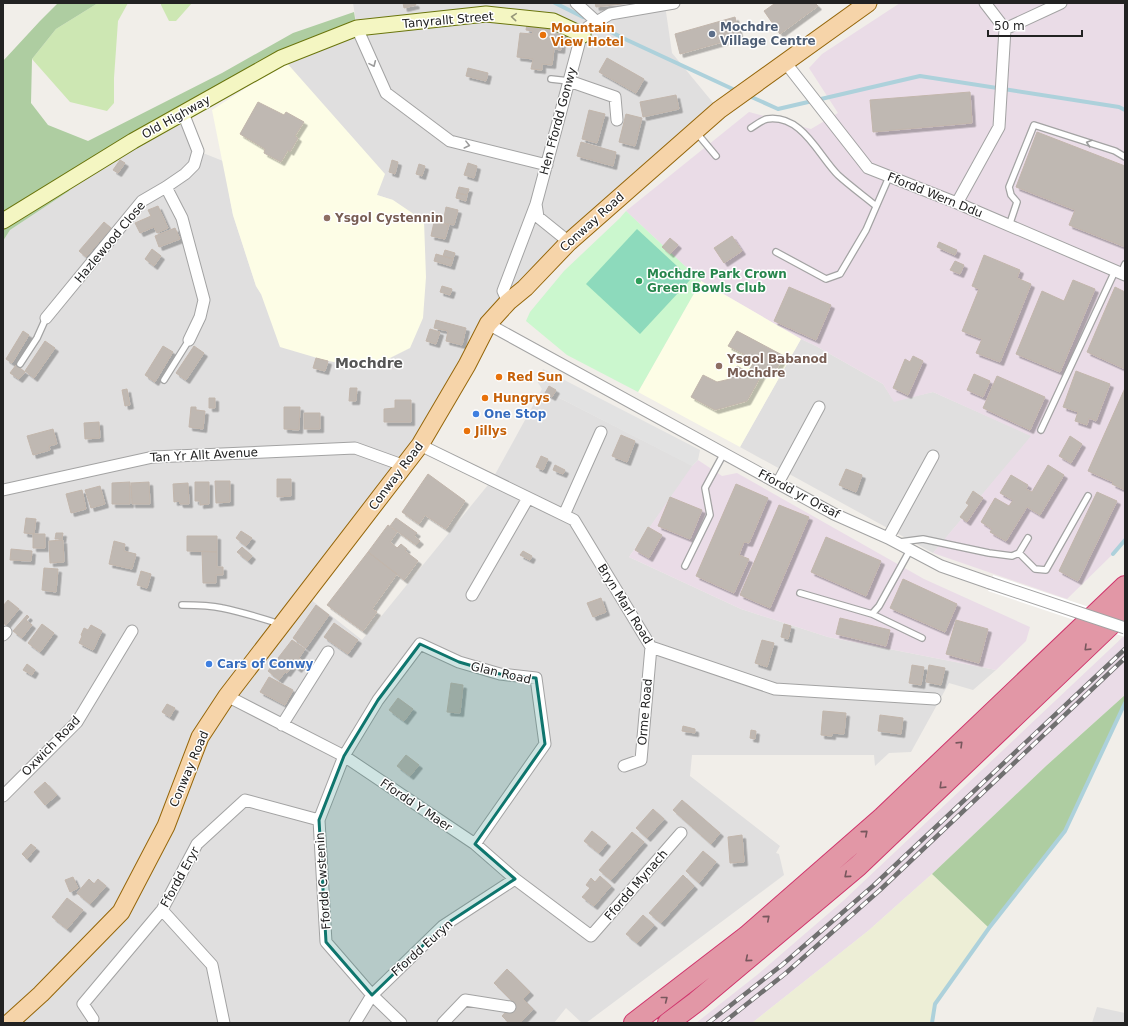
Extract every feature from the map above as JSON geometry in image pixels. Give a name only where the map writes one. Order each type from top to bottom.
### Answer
[{"type":"highway","points":[[634,1023],[747,936],[883,817],[1125,586]]},
{"type":"highway","points":[[668,1023],[696,1002],[858,866],[1125,611]]},
{"type":"main road","name":"Conway Road","points":[[9,1023],[42,994],[121,912],[166,826],[200,737],[226,696],[420,445],[467,365],[488,324],[508,302],[525,288],[569,242],[695,131],[720,110],[868,3]]},
{"type":"street","points":[[576,3],[597,22]]},
{"type":"street","points":[[957,203],[999,127],[1005,29],[985,3]]},
{"type":"street","points":[[1005,29],[1061,3]]},
{"type":"street","name":"Hen Ffordd Gonwy","points":[[508,302],[503,291],[536,204],[580,40],[588,27],[610,14],[668,4]]},
{"type":"street","name":"Tanyrallt Street","points":[[357,28],[486,14],[553,20],[583,35]]},
{"type":"street","points":[[357,28],[386,93],[450,141],[547,165]]},
{"type":"street","name":"Old Highway","points":[[3,222],[133,141],[281,58],[357,28]]},
{"type":"street","name":"Ffordd Wern Ddu","points":[[785,62],[868,168],[1121,271]]},
{"type":"street","points":[[568,81],[615,97],[617,120]]},
{"type":"street","name":"Hazlewood Close","points":[[46,318],[142,201],[185,174],[194,165],[198,151],[183,113]]},
{"type":"street","points":[[166,187],[182,218],[204,300],[200,317],[189,340]]},
{"type":"street","points":[[536,204],[538,217],[569,242]]},
{"type":"street","name":"Ffordd yr Orsaf","points":[[488,324],[834,514],[893,540],[941,566],[1125,628]]},
{"type":"street","points":[[778,483],[819,407]]},
{"type":"street","points":[[564,515],[601,432]]},
{"type":"street","name":"Bryn Marl Road","points":[[420,445],[574,520],[650,647],[775,689],[935,699]]},
{"type":"street","name":"Tan Yr Allt Avenue","points":[[3,490],[153,457],[355,448],[405,466]]},
{"type":"street","points":[[893,540],[933,456]]},
{"type":"street","points":[[472,595],[528,498]]},
{"type":"street","name":"Oxwich Road","points":[[3,796],[77,722],[132,630]]},
{"type":"street","name":"Glan Road","points":[[344,756],[378,700],[420,644],[459,662],[500,674],[536,678],[545,744],[475,844]]},
{"type":"street","name":"Orme Road","points":[[624,766],[641,760],[650,647]]},
{"type":"street","points":[[282,725],[328,652]]},
{"type":"street","name":"Ffordd Y Maer","points":[[226,696],[344,756],[475,844],[515,879],[591,936]]},
{"type":"street","name":"Ffordd Cwstenin","points":[[344,756],[319,820],[326,942],[372,995],[401,1023]]},
{"type":"street","name":"Ffordd Eryr","points":[[93,1019],[83,1004],[162,910],[197,844],[245,800],[319,820]]},
{"type":"street","name":"Ffordd Mynach","points":[[591,936],[681,833]]},
{"type":"street","name":"Ffordd Euryn","points":[[356,1023],[372,995],[443,926],[515,879]]},
{"type":"street","points":[[162,910],[212,965],[224,1023]]},
{"type":"street","points":[[443,1023],[465,1000],[510,1007]]},
{"type":"lane","points":[[551,79],[568,81]]},
{"type":"lane","points":[[752,128],[766,119],[780,119],[792,123],[808,137],[838,175],[876,206]]},
{"type":"lane","points":[[1009,226],[1017,202],[1011,195],[1009,187],[1034,125],[1115,151],[1125,157]]},
{"type":"lane","points":[[695,131],[716,156]]},
{"type":"lane","points":[[776,252],[826,279],[840,274],[866,230],[889,177]]},
{"type":"lane","points":[[1041,430],[1121,271]]},
{"type":"lane","points":[[20,364],[37,338],[46,318]]},
{"type":"lane","points":[[164,380],[189,340]]},
{"type":"lane","points":[[684,566],[710,515],[705,488],[724,453]]},
{"type":"lane","points":[[1020,553],[1035,569],[1046,570],[1088,496]]},
{"type":"lane","points":[[893,540],[923,539],[989,553],[1012,556],[1020,553],[1028,538]]},
{"type":"lane","points":[[872,614],[879,606],[910,550]]},
{"type":"lane","points":[[800,593],[872,614],[922,638]]},
{"type":"lane","points":[[182,605],[222,608],[282,624]]},
{"type":"highlighted area","points":[[420,644],[459,662],[500,674],[536,678],[545,744],[475,844],[515,879],[443,926],[372,995],[326,942],[319,820],[344,756],[378,700]]},
{"type":"shaded area","points":[[353,3],[674,3],[665,5],[672,53],[719,110],[508,302],[420,445],[305,595],[362,640],[492,480],[542,389],[693,466],[629,557],[741,609],[828,637],[996,670],[973,690],[949,683],[911,752],[889,753],[875,766],[874,755],[692,755],[690,776],[780,846],[776,853],[779,854],[784,875],[586,1023],[582,1023],[566,1008],[554,1023],[3,1023],[3,241],[10,230],[69,191],[72,186],[183,113],[198,151],[223,161],[233,215],[256,286],[261,294],[393,200],[377,195],[286,62],[357,28]]},
{"type":"shaded area","points":[[900,3],[1125,3],[1125,540],[1113,554],[1067,599],[933,553],[1031,436],[933,392],[894,402],[883,384],[801,339],[701,281],[626,211],[749,112],[811,129],[838,113],[809,68],[822,54]]},
{"type":"shaded area","name":"Ysgol Cystennin","points":[[286,62],[385,174],[377,195],[393,200],[424,221],[426,277],[423,318],[410,348],[368,369],[324,360],[280,347],[261,294],[256,286],[233,215],[212,110]]},
{"type":"shaded area","name":"Ysgol Babanod Mochdre","points":[[701,281],[801,339],[740,447],[638,392]]},
{"type":"shaded area","points":[[801,339],[883,384],[894,401],[933,392],[1032,436],[933,553],[740,447]]},
{"type":"shaded area","points":[[543,369],[700,450],[698,460],[692,466],[542,389],[537,381]]},
{"type":"shaded area","points":[[698,460],[722,476],[737,473],[924,579],[1030,627],[1026,641],[996,670],[828,637],[741,609],[629,557],[692,466]]},
{"type":"shaded area","points":[[1125,635],[1125,695],[1046,766],[932,874],[868,931],[752,1023],[696,1023],[757,975],[843,901]]},
{"type":"shaded area","points":[[932,874],[989,928],[935,1004],[932,1023],[752,1023],[868,931]]},
{"type":"shaded area","points":[[1097,1007],[1125,1013],[1125,1023],[1092,1023]]},
{"type":"green space","points":[[58,3],[98,3],[56,29],[32,59],[31,103],[48,125],[88,141],[222,73],[293,33],[354,12],[356,24],[3,214],[3,61]]},
{"type":"green space","points":[[98,3],[128,3],[118,21],[114,78],[114,103],[107,111],[70,102],[32,59],[56,29]]},
{"type":"green space","points":[[161,3],[192,3],[176,21],[169,21]]},
{"type":"green space","points":[[72,186],[69,191],[10,230],[3,241],[3,228]]},
{"type":"green space","points":[[626,211],[701,281],[638,392],[567,355],[526,321],[530,312],[564,271]]},
{"type":"green space","name":"Mochdre Park Crown Green Bowls Club","points":[[637,229],[691,279],[640,334],[586,284]]},
{"type":"green space","points":[[1125,695],[1125,703],[1065,831],[989,928],[932,874],[1046,766]]},
{"type":"pier","points":[[993,575],[1125,619],[1125,637],[988,591]]},
{"type":"building","points":[[403,3],[415,3],[416,5],[404,8]]},
{"type":"building","points":[[595,3],[630,3],[596,7]]},
{"type":"building","points":[[773,3],[815,3],[818,6],[780,34],[764,11],[774,4]]},
{"type":"building","points":[[735,17],[740,37],[680,54],[675,34]]},
{"type":"building","points":[[527,24],[564,28],[561,50],[554,49],[552,65],[542,64],[542,70],[531,69],[533,59],[517,57],[520,33],[532,34],[533,31],[526,30]]},
{"type":"building","points":[[607,58],[644,79],[636,93],[599,72]]},
{"type":"building","points":[[468,68],[488,73],[486,81],[466,76]]},
{"type":"building","points":[[970,92],[972,123],[873,132],[870,100]]},
{"type":"building","points":[[676,95],[679,109],[643,117],[640,102]]},
{"type":"building","points":[[258,102],[284,115],[286,112],[304,122],[295,136],[298,138],[290,152],[288,150],[281,162],[264,153],[265,149],[240,134]]},
{"type":"building","points":[[589,110],[605,114],[597,143],[582,139]]},
{"type":"building","points":[[626,114],[642,118],[635,146],[619,142]]},
{"type":"building","points":[[1037,132],[1125,166],[1125,247],[1069,225],[1075,210],[1016,187]]},
{"type":"building","points":[[581,142],[616,152],[613,166],[577,156]]},
{"type":"building","points":[[120,160],[125,163],[118,173],[113,170]]},
{"type":"building","points":[[392,160],[398,162],[395,174],[389,172]]},
{"type":"building","points":[[468,163],[477,166],[474,178],[464,175]]},
{"type":"building","points":[[419,164],[425,166],[422,176],[416,174]]},
{"type":"building","points":[[459,187],[469,189],[467,195],[457,193]]},
{"type":"building","points":[[457,193],[467,195],[466,201],[456,198]]},
{"type":"building","points":[[158,206],[168,228],[157,233],[154,227],[140,233],[135,223],[151,216],[148,210]]},
{"type":"building","points":[[446,207],[458,210],[454,225],[443,223]]},
{"type":"building","points":[[104,222],[111,228],[86,257],[79,251]]},
{"type":"building","points":[[434,222],[449,225],[445,239],[431,236]]},
{"type":"building","points":[[175,228],[180,239],[159,247],[155,236]]},
{"type":"building","points":[[732,236],[742,251],[724,263],[714,248]]},
{"type":"building","points":[[670,238],[678,245],[670,254],[662,247]]},
{"type":"building","points":[[939,242],[957,250],[955,255],[937,247]]},
{"type":"building","points":[[152,249],[161,256],[154,266],[145,259]]},
{"type":"building","points":[[445,250],[455,253],[453,259],[443,256]]},
{"type":"building","points":[[436,254],[453,259],[451,266],[434,261]]},
{"type":"building","points":[[984,255],[1020,270],[1017,278],[1031,284],[1000,362],[976,353],[982,339],[962,331],[979,289],[972,286]]},
{"type":"building","points":[[955,261],[964,265],[960,274],[950,270]]},
{"type":"building","points":[[1073,280],[1095,289],[1060,372],[1016,354],[1042,291],[1064,301]]},
{"type":"building","points":[[442,286],[452,289],[450,295],[440,292]]},
{"type":"building","points":[[789,287],[831,305],[816,340],[774,321]]},
{"type":"building","points":[[1115,287],[1125,292],[1125,369],[1087,352]]},
{"type":"building","points":[[436,320],[466,328],[462,345],[446,341],[448,331],[434,328]]},
{"type":"building","points":[[430,329],[440,332],[436,344],[426,341]]},
{"type":"building","points":[[23,331],[29,335],[12,363],[6,359]]},
{"type":"building","points":[[737,331],[784,356],[775,372],[766,367],[747,401],[715,410],[691,397],[703,375],[717,382],[730,379],[737,366],[748,372],[755,360],[728,346]]},
{"type":"building","points":[[45,341],[55,348],[34,378],[25,371]]},
{"type":"building","points":[[163,346],[173,352],[155,382],[145,375]]},
{"type":"building","points":[[194,346],[204,353],[186,380],[176,373]]},
{"type":"building","points":[[913,356],[923,361],[908,395],[893,388],[905,359],[910,362]]},
{"type":"building","points":[[316,358],[328,361],[325,371],[313,368]]},
{"type":"building","points":[[16,365],[25,372],[19,379],[10,373]]},
{"type":"building","points":[[1076,371],[1110,384],[1096,421],[1089,418],[1087,425],[1075,421],[1078,412],[1063,407]]},
{"type":"building","points":[[974,374],[990,381],[983,397],[967,390]]},
{"type":"building","points":[[997,376],[1045,397],[1030,430],[983,408]]},
{"type":"building","points":[[549,386],[556,390],[552,397],[545,393]]},
{"type":"building","points":[[350,388],[357,388],[356,401],[349,401]]},
{"type":"building","points":[[1125,388],[1125,490],[1112,484],[1113,482],[1088,471]]},
{"type":"building","points":[[127,389],[130,405],[125,406],[122,390]]},
{"type":"building","points":[[209,398],[215,398],[215,408],[209,408]]},
{"type":"building","points":[[395,400],[411,400],[411,422],[384,422],[384,409],[395,408]]},
{"type":"building","points":[[191,407],[196,407],[196,410],[205,411],[203,429],[189,427]]},
{"type":"building","points":[[284,407],[300,407],[299,430],[284,429]]},
{"type":"building","points":[[304,413],[320,413],[320,429],[304,429]]},
{"type":"building","points":[[99,422],[100,438],[85,439],[84,423]]},
{"type":"building","points":[[53,429],[57,444],[49,446],[50,450],[33,455],[27,436]]},
{"type":"building","points":[[621,435],[635,441],[627,462],[612,456]]},
{"type":"building","points":[[1070,436],[1082,444],[1071,463],[1059,456]]},
{"type":"building","points":[[541,456],[548,459],[543,470],[536,467]]},
{"type":"building","points":[[555,465],[565,470],[563,474],[553,470]]},
{"type":"building","points":[[1048,465],[1064,475],[1040,515],[1027,507],[1006,541],[990,532],[992,529],[981,522],[995,498],[1009,506],[1013,500],[1000,493],[1011,475],[1028,485],[1026,489],[1032,492]]},
{"type":"building","points":[[846,469],[862,475],[856,492],[839,485]]},
{"type":"building","points":[[428,474],[465,501],[446,529],[425,515],[419,524],[402,512]]},
{"type":"building","points":[[277,479],[291,479],[291,496],[277,497]]},
{"type":"building","points":[[215,481],[230,481],[230,502],[216,503]]},
{"type":"building","points":[[130,482],[130,504],[112,504],[112,483]]},
{"type":"building","points":[[149,482],[150,504],[132,504],[131,483]]},
{"type":"building","points":[[195,482],[209,482],[209,504],[200,505],[200,501],[195,501]]},
{"type":"building","points":[[188,483],[189,504],[180,504],[179,501],[174,502],[173,484]]},
{"type":"building","points":[[736,484],[768,498],[749,543],[744,542],[739,555],[749,559],[734,593],[696,576]]},
{"type":"building","points":[[100,486],[105,504],[91,508],[85,490]]},
{"type":"building","points":[[82,490],[86,509],[71,513],[66,494]]},
{"type":"building","points":[[973,491],[983,498],[967,522],[960,517],[969,505],[966,503]]},
{"type":"building","points":[[1097,492],[1117,501],[1078,581],[1059,571]]},
{"type":"building","points":[[670,497],[702,510],[690,539],[658,526]]},
{"type":"building","points":[[779,505],[809,517],[770,608],[740,595]]},
{"type":"building","points":[[26,518],[36,519],[34,534],[24,533]]},
{"type":"building","points":[[396,518],[417,533],[414,536],[420,541],[416,545],[390,526]]},
{"type":"building","points":[[388,525],[397,532],[390,542],[397,548],[401,544],[407,549],[405,551],[418,561],[404,580],[368,552]]},
{"type":"building","points":[[648,527],[662,535],[649,558],[635,550]]},
{"type":"building","points":[[241,531],[252,538],[246,546],[236,538]]},
{"type":"building","points":[[56,533],[63,533],[62,539],[55,539]]},
{"type":"building","points":[[33,534],[45,534],[45,548],[33,548]]},
{"type":"building","points":[[187,536],[217,536],[217,552],[187,551]]},
{"type":"building","points":[[826,537],[881,561],[866,596],[811,572]]},
{"type":"building","points":[[63,540],[64,562],[50,563],[49,541]]},
{"type":"building","points":[[114,541],[125,544],[124,551],[136,554],[132,569],[109,564]]},
{"type":"building","points":[[242,547],[252,556],[248,561],[237,552]]},
{"type":"building","points":[[11,549],[32,551],[31,561],[10,560]]},
{"type":"building","points":[[202,551],[217,552],[217,567],[223,567],[223,575],[216,575],[216,583],[203,583]]},
{"type":"building","points":[[523,551],[532,556],[530,560],[520,555]]},
{"type":"building","points":[[368,552],[397,574],[372,609],[377,612],[363,631],[327,605]]},
{"type":"building","points":[[44,568],[58,569],[56,592],[42,590]]},
{"type":"building","points":[[141,571],[151,574],[147,588],[137,585]]},
{"type":"building","points":[[903,579],[957,604],[945,632],[890,608]]},
{"type":"building","points":[[601,598],[606,612],[593,617],[587,603]]},
{"type":"building","points":[[8,600],[19,609],[6,625],[3,623],[3,606]]},
{"type":"building","points":[[316,605],[329,615],[306,648],[293,638]]},
{"type":"building","points":[[27,615],[29,617],[26,620],[32,625],[22,638],[13,631]]},
{"type":"building","points":[[840,618],[890,630],[886,646],[836,634]]},
{"type":"building","points":[[956,620],[988,629],[979,663],[946,654]]},
{"type":"building","points":[[334,623],[358,640],[348,654],[324,637]]},
{"type":"building","points":[[42,624],[54,633],[40,652],[28,643]]},
{"type":"building","points":[[784,624],[791,626],[788,639],[781,637]]},
{"type":"building","points":[[91,625],[102,631],[93,650],[79,643],[84,628],[88,630]]},
{"type":"building","points":[[292,640],[305,649],[299,658],[304,662],[298,669],[293,665],[279,680],[268,671]]},
{"type":"building","points":[[762,640],[774,643],[767,667],[755,663]]},
{"type":"building","points":[[27,664],[35,670],[32,675],[23,670]]},
{"type":"building","points":[[912,665],[924,667],[921,685],[909,683]]},
{"type":"building","points":[[929,665],[945,668],[941,685],[926,682]]},
{"type":"building","points":[[269,677],[293,690],[285,705],[260,692]]},
{"type":"building","points":[[451,683],[463,685],[460,713],[447,712]]},
{"type":"building","points":[[398,698],[413,709],[404,721],[389,710]]},
{"type":"building","points":[[167,704],[175,708],[170,717],[162,712]]},
{"type":"building","points":[[823,711],[846,713],[844,734],[832,733],[832,736],[821,735]]},
{"type":"building","points":[[880,715],[903,718],[901,734],[878,731]]},
{"type":"building","points":[[683,726],[695,729],[695,733],[682,731]]},
{"type":"building","points":[[751,730],[756,731],[755,739],[750,738]]},
{"type":"building","points":[[406,755],[419,765],[410,776],[397,766]]},
{"type":"building","points":[[45,782],[57,795],[45,805],[34,792]]},
{"type":"building","points":[[682,800],[720,833],[711,844],[673,810]]},
{"type":"building","points":[[653,809],[664,819],[647,838],[636,828]]},
{"type":"building","points":[[592,831],[607,843],[599,853],[584,841]]},
{"type":"building","points":[[632,832],[644,842],[611,880],[599,870]]},
{"type":"building","points":[[742,835],[744,862],[730,863],[728,837]]},
{"type":"building","points":[[31,844],[36,848],[27,859],[22,854]]},
{"type":"building","points":[[703,851],[716,862],[699,883],[686,871]]},
{"type":"building","points":[[683,875],[694,886],[661,923],[649,913]]},
{"type":"building","points":[[600,876],[611,886],[594,906],[582,897],[590,888],[586,885],[591,878],[595,882]]},
{"type":"building","points":[[73,877],[78,888],[70,892],[65,880]]},
{"type":"building","points":[[89,879],[94,884],[98,879],[106,886],[90,904],[77,893]]},
{"type":"building","points":[[67,898],[83,910],[67,929],[52,917]]},
{"type":"building","points":[[643,915],[654,925],[637,943],[626,934]]},
{"type":"building","points":[[507,969],[530,992],[523,999],[533,1009],[520,1023],[509,1023],[502,1016],[514,1003],[494,983]]},
{"type":"waterway","points":[[555,3],[583,17]]},
{"type":"waterway","points":[[605,29],[737,91]]},
{"type":"waterway","points":[[747,95],[778,109],[920,76],[1119,107],[1125,110]]},
{"type":"waterway","points":[[1113,554],[1125,540]]},
{"type":"waterway","points":[[932,1023],[935,1004],[989,928],[1065,831],[1125,703]]},
{"type":"railway","points":[[708,1023],[782,965],[873,886],[1125,649]]},
{"type":"railway","points":[[723,1023],[786,973],[880,890],[1125,658]]},
{"type":"place","name":"Mochdre Village Centre","points":[[712,34]]},
{"type":"place","name":"Mountain View Hotel","points":[[543,35]]},
{"type":"place","name":"Ysgol Cystennin","points":[[327,218]]},
{"type":"place","name":"Mochdre Park Crown Green Bowls Club","points":[[639,281]]},
{"type":"place","name":"Ysgol Babanod Mochdre","points":[[719,366]]},
{"type":"place","name":"Red Sun","points":[[499,377]]},
{"type":"place","name":"Hungrys","points":[[485,398]]},
{"type":"place","name":"One Stop","points":[[476,414]]},
{"type":"place","name":"Jillys","points":[[467,431]]},
{"type":"place","name":"Cars of Conwy","points":[[209,664]]},
{"type":"district","name":"Mochdre","points":[[369,363]]}]
